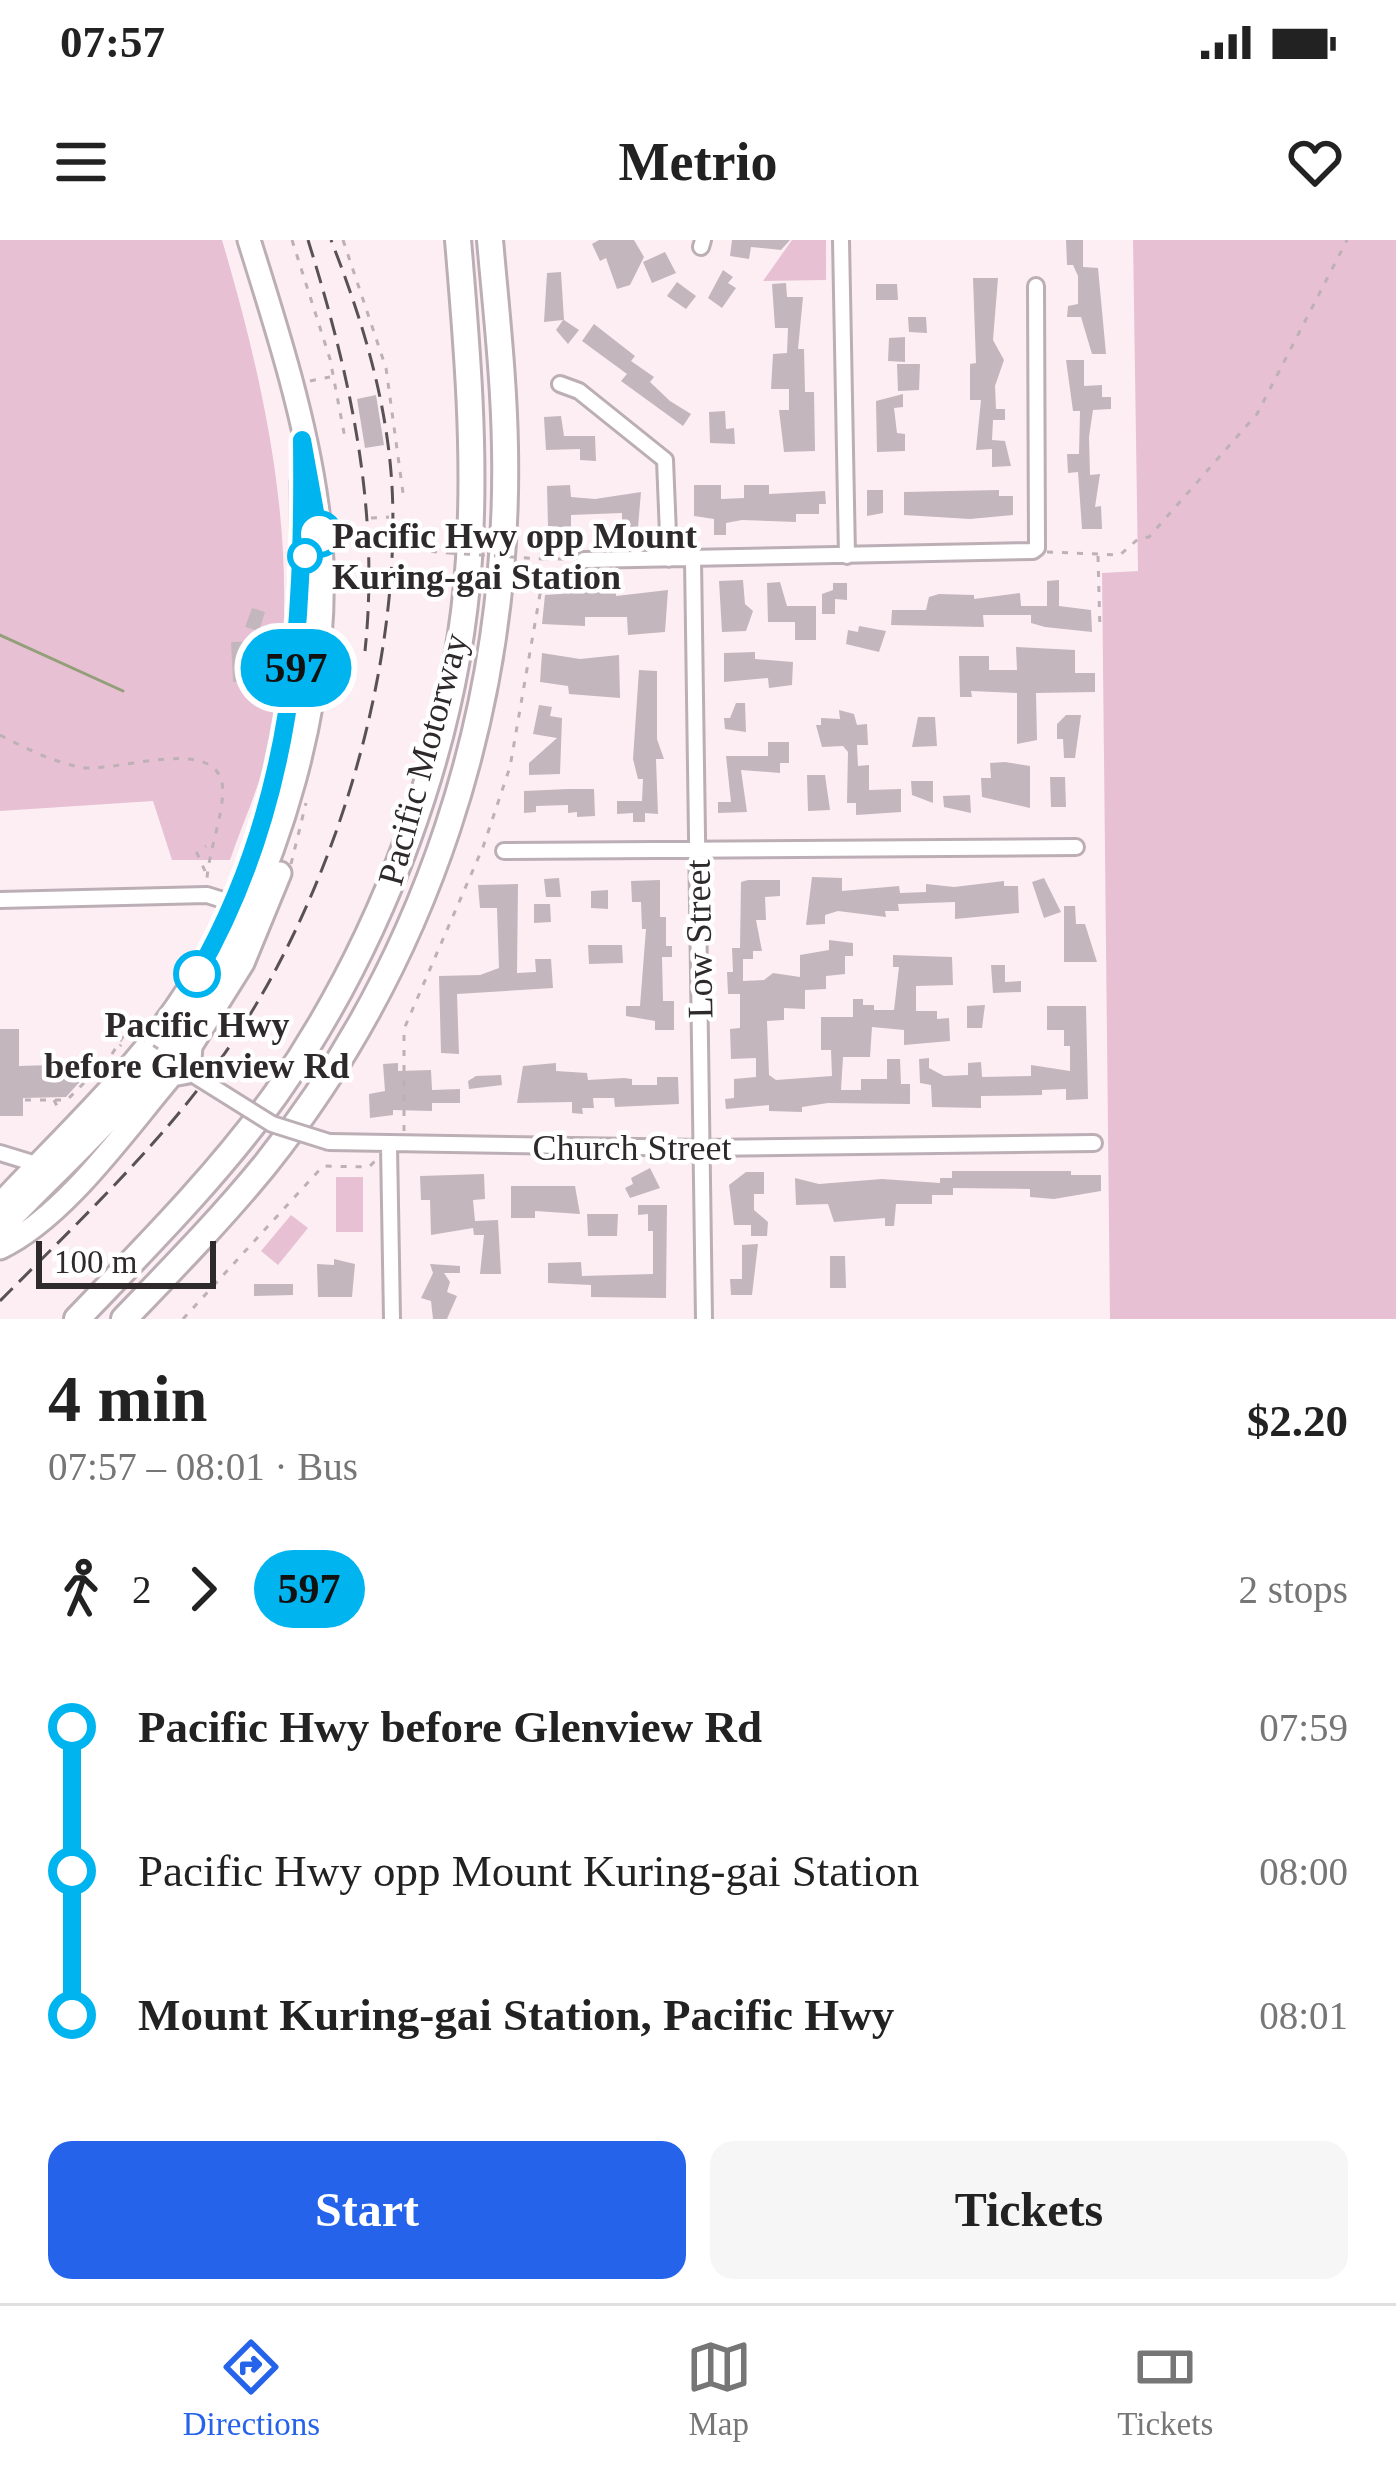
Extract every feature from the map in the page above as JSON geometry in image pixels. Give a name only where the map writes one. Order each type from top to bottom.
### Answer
[{"type":"highway","name":"Pacific Motorway","points":[[76,1319],[225,1161],[277,1093],[331,1007],[384,897],[453,673],[469,562],[473,446],[458,240]]},
{"type":"highway","name":"Pacific Motorway","points":[[124,1319],[222,1216],[311,1102],[392,964],[446,839],[478,728],[501,557],[505,449],[490,240]]},
{"type":"main road","points":[[0,1248],[26,1233],[183,1066],[194,1041],[224,999],[288,794],[312,680],[319,609],[317,504],[291,385],[249,240]]},
{"type":"main road","points":[[0,1204],[45,1169],[176,1038],[249,913],[293,687],[304,578],[302,440]]},
{"type":"main road","points":[[45,1169],[73,1180],[87,1172]]},
{"type":"main road","points":[[0,1230],[45,1169]]},
{"type":"street","points":[[841,240],[847,556]]},
{"type":"street","points":[[584,560],[1033,551],[1037,548],[1036,286]]},
{"type":"street","points":[[560,384],[579,391],[665,460],[668,559]]},
{"type":"street","name":"Low Street","points":[[693,559],[704,1319]]},
{"type":"street","points":[[504,851],[1076,847]]},
{"type":"street","points":[[0,900],[207,895],[249,913]]},
{"type":"street","name":"Church Street","points":[[183,1066],[272,1124],[329,1142],[702,1148],[1094,1143]]},
{"type":"street","points":[[392,1319],[396,1146]]},
{"type":"street","points":[[0,1153],[45,1169]]},
{"type":"path","points":[[292,240],[345,438]]},
{"type":"path","points":[[343,240],[386,368],[403,493]]},
{"type":"path","points":[[1033,551],[1120,555],[1138,539],[1149,538],[1257,414],[1347,240]]},
{"type":"path","points":[[291,385],[332,376]]},
{"type":"path","points":[[371,518],[389,517]]},
{"type":"path","points":[[416,550],[584,560]]},
{"type":"path","points":[[1098,554],[1100,631]]},
{"type":"path","points":[[396,1146],[404,1030],[483,847],[510,767],[543,577],[584,560]]},
{"type":"path","points":[[0,735],[79,767],[176,758],[213,767],[221,779],[223,797],[209,845],[207,895]]},
{"type":"path","points":[[206,872],[197,853],[209,845]]},
{"type":"path","points":[[144,1014],[138,1021],[120,1046],[128,1029],[183,1066]]},
{"type":"path","points":[[112,1054],[134,1019],[138,1021]]},
{"type":"path","points":[[25,1100],[67,1100],[101,1066]]},
{"type":"path","points":[[54,1100],[60,1112]]},
{"type":"path","points":[[183,1319],[323,1166],[369,1167],[376,1160]]},
{"type":"shaded area","points":[[0,240],[222,240],[269,434],[284,566],[277,699],[264,765],[230,860],[172,860],[153,801],[0,811]]},
{"type":"shaded area","points":[[792,240],[826,240],[826,280],[763,281]]},
{"type":"shaded area","points":[[1133,240],[1396,240],[1396,1319],[1110,1319],[1102,573],[1138,571]]},
{"type":"shaded area","points":[[336,1177],[363,1177],[363,1232],[336,1232]]},
{"type":"shaded area","points":[[291,1215],[308,1228],[278,1265],[261,1251]]},
{"type":"building","points":[[634,240],[644,257],[630,285],[617,289],[606,258],[600,261],[592,244]]},
{"type":"building","points":[[732,240],[790,240],[781,250],[751,247],[749,259],[730,256]]},
{"type":"building","points":[[1066,240],[1083,240],[1083,267],[1098,268],[1106,354],[1092,354],[1081,317],[1067,317],[1068,306],[1078,304],[1078,276],[1073,265],[1067,265]]},
{"type":"building","points":[[665,252],[676,273],[652,283],[643,262]]},
{"type":"building","points":[[723,270],[733,277],[728,283],[736,288],[722,308],[708,298]]},
{"type":"building","points":[[561,272],[564,320],[579,330],[568,344],[556,330],[563,320],[544,322],[547,273]]},
{"type":"building","points":[[973,278],[998,278],[993,340],[1004,360],[995,386],[996,409],[1005,409],[1005,420],[993,420],[992,440],[1005,441],[1011,466],[992,467],[992,449],[976,450],[981,400],[970,400],[970,364],[976,363]]},
{"type":"building","points":[[677,282],[696,296],[686,309],[667,296]]},
{"type":"building","points":[[786,283],[787,297],[803,297],[798,349],[804,349],[805,392],[814,392],[815,451],[784,452],[779,410],[789,410],[789,389],[771,389],[773,354],[787,353],[788,328],[775,328],[772,284]]},
{"type":"building","points":[[876,284],[897,284],[898,300],[876,300]]},
{"type":"building","points":[[908,317],[926,317],[927,333],[909,332]]},
{"type":"building","points":[[594,324],[635,356],[631,361],[654,377],[650,382],[670,401],[691,414],[683,426],[621,381],[627,374],[582,341]]},
{"type":"building","points":[[905,337],[905,362],[888,361],[889,338]]},
{"type":"building","points":[[1066,360],[1084,360],[1084,386],[1102,385],[1102,397],[1111,397],[1111,409],[1093,410],[1089,437],[1090,475],[1100,474],[1095,507],[1101,506],[1102,529],[1082,529],[1078,472],[1068,473],[1067,454],[1079,454],[1080,411],[1073,411]]},
{"type":"building","points":[[897,364],[920,364],[919,390],[898,391]]},
{"type":"building","points":[[903,394],[903,407],[894,408],[897,433],[905,434],[905,451],[877,452],[876,401]]},
{"type":"building","points":[[376,395],[384,445],[365,448],[357,399]]},
{"type":"building","points":[[725,411],[726,429],[734,428],[735,444],[710,443],[709,412]]},
{"type":"building","points":[[561,416],[564,436],[595,436],[596,461],[580,460],[580,449],[546,450],[544,417]]},
{"type":"building","points":[[570,485],[571,497],[595,499],[641,492],[638,527],[622,527],[622,513],[571,515],[571,528],[548,526],[547,486]]},
{"type":"building","points":[[694,485],[721,485],[721,499],[744,498],[744,485],[769,485],[769,494],[825,491],[826,504],[819,504],[819,514],[796,514],[796,522],[742,520],[726,523],[726,535],[714,535],[714,519],[694,516]]},
{"type":"building","points":[[867,490],[883,490],[883,513],[867,516]]},
{"type":"building","points":[[999,490],[999,496],[1013,496],[1013,515],[970,519],[904,515],[904,492]]},
{"type":"building","points":[[743,580],[745,604],[753,611],[746,631],[722,632],[719,581]]},
{"type":"building","points":[[1059,580],[1059,606],[1091,610],[1092,632],[1045,627],[1031,623],[1031,615],[983,615],[984,627],[891,625],[892,610],[926,610],[929,597],[939,594],[974,595],[974,599],[1020,593],[1021,606],[1047,606],[1047,581]]},
{"type":"building","points":[[780,582],[787,606],[816,606],[816,640],[795,640],[795,622],[768,622],[767,583]]},
{"type":"building","points":[[833,583],[847,583],[847,600],[835,599],[835,614],[822,614],[822,594],[833,590]]},
{"type":"building","points":[[604,584],[616,584],[616,596],[668,590],[665,632],[628,635],[627,617],[585,617],[585,626],[542,624],[545,595],[604,591]]},
{"type":"building","points":[[252,608],[265,612],[259,631],[245,627]]},
{"type":"building","points":[[859,626],[886,631],[879,652],[846,644],[848,630],[858,632]]},
{"type":"building","points":[[260,641],[261,681],[233,682],[231,642]]},
{"type":"building","points":[[1016,647],[1075,650],[1075,673],[1095,673],[1095,692],[1036,693],[1037,740],[1017,744],[1017,693],[971,691],[972,697],[960,697],[959,656],[989,656],[989,670],[1017,670]]},
{"type":"building","points":[[755,652],[755,659],[793,662],[792,685],[769,688],[768,678],[724,682],[724,653]]},
{"type":"building","points":[[542,653],[580,659],[619,655],[620,698],[569,694],[568,686],[540,682]]},
{"type":"building","points":[[639,670],[657,671],[657,739],[664,759],[656,759],[658,814],[645,813],[645,822],[633,822],[633,813],[617,814],[617,801],[642,801],[643,779],[638,779],[633,759]]},
{"type":"building","points":[[736,703],[745,703],[746,732],[725,729],[724,718],[730,718]]},
{"type":"building","points":[[539,705],[552,707],[550,716],[562,718],[560,774],[529,775],[529,763],[557,738],[533,734]]},
{"type":"building","points":[[839,710],[854,714],[857,725],[867,724],[868,745],[857,745],[858,766],[869,765],[869,790],[901,789],[901,812],[856,815],[856,803],[847,803],[848,752],[843,746],[822,747],[816,725],[821,725],[821,718],[840,719]]},
{"type":"building","points":[[1066,715],[1081,715],[1075,758],[1064,758],[1063,739],[1057,739],[1057,724]]},
{"type":"building","points":[[918,717],[935,717],[937,746],[912,747]]},
{"type":"building","points":[[768,742],[789,742],[789,763],[780,763],[780,773],[741,770],[747,812],[718,813],[718,802],[731,802],[726,756],[768,756]]},
{"type":"building","points":[[990,763],[1030,766],[1030,808],[982,797],[981,778],[991,778]]},
{"type":"building","points":[[807,775],[825,775],[830,810],[808,811]]},
{"type":"building","points":[[1050,777],[1065,777],[1066,807],[1051,807]]},
{"type":"building","points":[[911,781],[933,781],[933,803],[912,795]]},
{"type":"building","points":[[594,789],[595,816],[577,817],[577,812],[568,813],[568,805],[536,806],[536,812],[524,813],[524,791]]},
{"type":"building","points":[[970,795],[971,813],[944,807],[943,796]]},
{"type":"building","points":[[812,877],[842,878],[842,891],[899,886],[900,893],[926,892],[926,884],[954,887],[1004,881],[1004,886],[1018,886],[1019,913],[955,919],[955,902],[898,904],[899,911],[885,911],[886,917],[838,911],[825,915],[825,924],[806,925]]},
{"type":"building","points":[[559,878],[561,897],[546,897],[544,879]]},
{"type":"building","points":[[1044,878],[1061,912],[1044,918],[1032,882]]},
{"type":"building","points":[[660,880],[660,917],[666,917],[666,946],[672,946],[672,957],[662,957],[663,1001],[674,1001],[674,1030],[655,1030],[655,1021],[626,1016],[626,1006],[640,1006],[646,929],[642,929],[641,902],[632,902],[631,881]]},
{"type":"building","points":[[780,880],[780,896],[765,897],[766,920],[756,920],[762,951],[753,951],[753,959],[743,959],[743,981],[764,980],[773,973],[800,977],[800,955],[829,950],[829,940],[853,943],[853,956],[845,956],[845,974],[826,976],[826,989],[805,990],[805,1009],[784,1008],[784,1020],[767,1021],[769,1075],[776,1080],[832,1076],[831,1050],[821,1050],[821,1017],[853,1017],[853,999],[863,999],[863,1005],[874,1005],[874,1010],[894,1010],[899,967],[893,967],[893,955],[952,957],[953,985],[916,986],[916,1011],[937,1011],[937,1019],[949,1018],[950,1041],[904,1045],[904,1030],[872,1027],[870,1057],[843,1057],[841,1090],[861,1090],[861,1079],[887,1079],[887,1059],[900,1059],[901,1084],[910,1084],[910,1104],[828,1103],[802,1107],[802,1112],[769,1111],[769,1105],[726,1109],[725,1099],[734,1098],[734,1079],[756,1077],[756,1058],[731,1059],[730,1029],[740,1028],[740,994],[728,994],[727,972],[733,972],[732,948],[740,948],[741,882]]},
{"type":"building","points":[[518,884],[517,973],[536,972],[535,959],[551,959],[553,988],[457,994],[459,1054],[441,1053],[439,976],[480,975],[499,968],[497,908],[480,908],[478,885]]},
{"type":"building","points":[[608,890],[608,909],[591,908],[591,891]]},
{"type":"building","points":[[534,904],[550,904],[551,922],[534,923]]},
{"type":"building","points":[[1064,906],[1075,906],[1076,924],[1085,924],[1097,962],[1064,962]]},
{"type":"building","points":[[588,945],[622,945],[623,963],[589,964]]},
{"type":"building","points":[[991,965],[1005,965],[1005,982],[1021,981],[1021,992],[993,993]]},
{"type":"building","points":[[985,1005],[982,1028],[967,1028],[967,1006]]},
{"type":"building","points":[[1047,1006],[1086,1006],[1088,1099],[1066,1100],[1066,1089],[1042,1090],[1042,1095],[981,1096],[981,1108],[932,1107],[931,1085],[920,1083],[919,1059],[929,1058],[929,1068],[944,1076],[968,1075],[968,1063],[981,1062],[982,1077],[1031,1076],[1031,1065],[1070,1071],[1070,1046],[1064,1046],[1064,1030],[1047,1030]]},
{"type":"building","points":[[0,1029],[19,1029],[19,1066],[85,1064],[85,1076],[66,1097],[23,1098],[23,1116],[0,1116]]},
{"type":"building","points":[[398,1063],[398,1071],[431,1070],[432,1090],[460,1089],[460,1103],[432,1103],[432,1111],[393,1110],[393,1115],[370,1118],[369,1094],[385,1091],[383,1064]]},
{"type":"building","points":[[556,1063],[556,1071],[587,1073],[588,1080],[624,1078],[632,1079],[632,1085],[657,1085],[657,1077],[678,1077],[679,1104],[615,1107],[614,1098],[593,1098],[594,1108],[582,1108],[583,1114],[572,1113],[572,1102],[517,1103],[523,1066]]},
{"type":"building","points":[[501,1075],[502,1085],[469,1089],[468,1081],[476,1076]]},
{"type":"building","points":[[650,1168],[660,1188],[630,1198],[625,1188],[633,1184],[631,1178]]},
{"type":"building","points":[[952,1171],[1101,1175],[1101,1191],[1054,1199],[1030,1197],[1030,1189],[953,1188],[953,1195],[932,1195],[932,1204],[896,1204],[894,1226],[885,1226],[885,1218],[834,1222],[828,1204],[796,1205],[795,1178],[819,1184],[882,1179],[940,1183],[940,1178],[952,1178]]},
{"type":"building","points":[[746,1172],[764,1172],[764,1194],[754,1194],[754,1210],[768,1222],[767,1236],[751,1236],[751,1225],[734,1225],[729,1185]]},
{"type":"building","points":[[484,1174],[485,1199],[473,1200],[475,1221],[498,1220],[501,1274],[480,1274],[484,1235],[474,1235],[473,1228],[431,1235],[430,1200],[421,1200],[420,1176]]},
{"type":"building","points":[[511,1186],[575,1186],[580,1214],[535,1211],[535,1218],[511,1218]]},
{"type":"building","points":[[638,1205],[667,1205],[666,1298],[591,1297],[591,1285],[548,1283],[548,1263],[581,1262],[582,1276],[653,1274],[653,1231],[648,1231],[648,1214],[638,1215]]},
{"type":"building","points":[[587,1214],[618,1214],[617,1236],[588,1236]]},
{"type":"building","points":[[758,1244],[752,1295],[731,1295],[730,1279],[742,1279],[742,1245]]},
{"type":"building","points":[[830,1256],[845,1256],[846,1288],[830,1288]]},
{"type":"building","points":[[334,1259],[355,1264],[352,1297],[318,1297],[317,1264],[334,1265]]},
{"type":"building","points":[[430,1264],[460,1266],[460,1273],[444,1273],[450,1282],[447,1292],[457,1296],[447,1319],[433,1319],[431,1301],[421,1298],[433,1273]]},
{"type":"building","points":[[254,1284],[293,1284],[293,1295],[254,1296]]},
{"type":"waterway","points":[[0,635],[123,691]]},
{"type":"railway","points":[[308,240],[337,341],[358,442],[368,545],[365,651]]},
{"type":"railway","points":[[0,1301],[143,1155],[220,1060],[295,932],[351,786],[385,634],[392,486],[385,422],[371,360],[331,240]]},
{"type":"bus line","name":"597","points":[[197,974],[243,879],[284,737],[304,578],[302,440],[319,534]]},
{"type":"place","name":"Pacific Hwy opp Mount Kuring-gai Station","points":[[305,556]]},
{"type":"place","name":"Pacific Hwy before Glenview Rd","points":[[197,974]]}]
